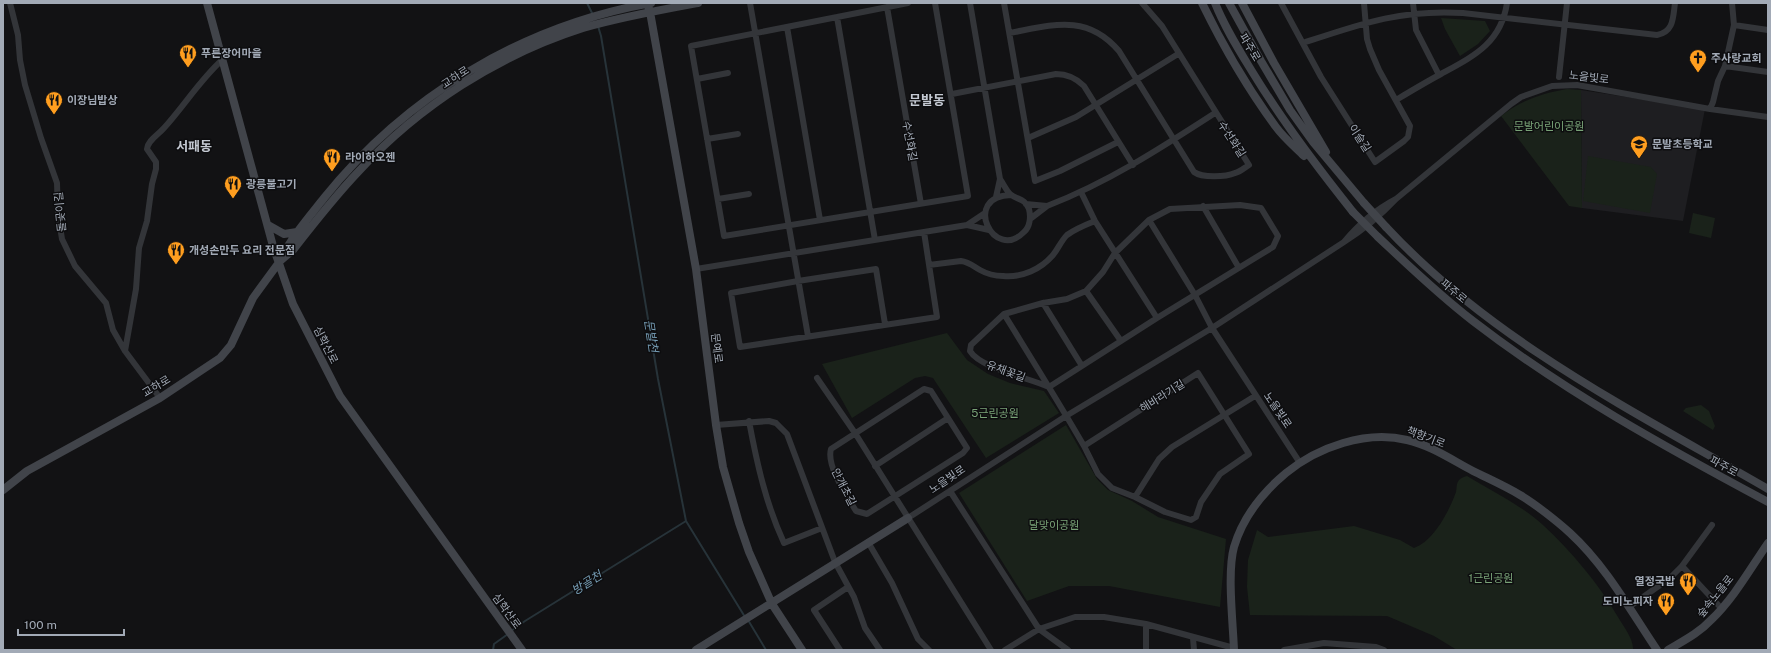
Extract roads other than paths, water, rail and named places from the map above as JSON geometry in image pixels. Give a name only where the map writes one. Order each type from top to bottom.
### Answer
[{"type":"street","name":"돌곶이길","points":[[10,3],[18,35],[20,60],[25,85],[41,138],[57,183],[58,214],[62,239],[75,266],[106,303],[113,330],[125,351],[160,398]]},
{"type":"street","name":"심학산로","points":[[207,3],[273,246],[280,261],[294,304],[340,396],[522,650]]},
{"type":"street","points":[[648,3],[650,12]]},
{"type":"street","name":"교하로","points":[[3,490],[27,471],[160,398],[220,358],[231,345],[253,298],[280,261],[288,244],[297,232],[337,182],[359,158],[408,114],[442,89],[503,52],[538,36],[582,19],[648,3]]},
{"type":"street","name":"교하로","points":[[280,261],[293,250],[359,171],[413,120],[477,77],[516,55],[553,39],[585,28],[611,20],[698,3]]},
{"type":"street","points":[[750,3],[808,336]]},
{"type":"street","points":[[908,3],[691,46],[724,236],[968,196],[952,94],[935,3]]},
{"type":"street","points":[[970,3],[1000,179],[996,197],[991,202],[986,213],[985,222],[989,230],[999,238],[1013,239],[1020,236],[1026,231],[1030,219],[1026,204],[1018,197],[1011,195],[996,197]]},
{"type":"street","points":[[1004,3],[1035,181],[1060,171],[1118,142]]},
{"type":"street","name":"수선화길","points":[[1010,33],[1060,24],[1074,24],[1087,27],[1105,37],[1113,43],[1137,79],[1194,172],[1202,176],[1234,174],[1249,165],[1157,20],[1142,3]]},
{"type":"street","points":[[1202,3],[1212,24],[1251,91],[1277,129],[1325,177]]},
{"type":"street","name":"파주로","points":[[1215,3],[1224,24],[1279,116],[1325,177],[1353,212],[1435,290],[1530,362],[1645,435],[1768,502]]},
{"type":"street","name":"파주로","points":[[1229,3],[1260,61],[1290,110],[1337,172],[1364,203],[1435,276],[1476,309],[1545,358],[1768,490]]},
{"type":"street","points":[[1242,3],[1274,63],[1337,172]]},
{"type":"street","name":"이슬길","points":[[1281,3],[1325,82],[1375,162],[1408,137],[1410,126],[1374,59],[1367,39],[1364,3]]},
{"type":"street","points":[[1413,3],[1416,30],[1439,75]]},
{"type":"street","points":[[1396,100],[1483,49],[1497,33],[1504,18],[1507,3]]},
{"type":"street","points":[[1559,77],[1567,3]]},
{"type":"street","points":[[1303,43],[1365,22],[1414,13],[1449,12],[1657,35],[1662,34],[1670,28],[1675,3]]},
{"type":"street","points":[[1710,109],[1718,81],[1725,66],[1734,25],[1732,3]]},
{"type":"street","name":"수선화길","points":[[887,7],[921,204]]},
{"type":"street","name":"문예로","points":[[650,12],[696,269],[716,425],[723,467],[739,523],[772,604],[802,650]]},
{"type":"street","points":[[837,17],[875,240]]},
{"type":"street","points":[[1734,25],[1768,30]]},
{"type":"street","points":[[787,27],[820,220]]},
{"type":"street","points":[[1028,138],[1062,124],[1096,105],[1178,54]]},
{"type":"street","points":[[125,351],[136,289],[139,248],[147,221],[152,184],[156,169],[156,162],[147,148],[148,143],[163,129],[209,72],[222,60]]},
{"type":"street","points":[[1725,66],[1768,72]]},
{"type":"street","points":[[697,79],[728,73]]},
{"type":"street","points":[[952,94],[1056,74],[1069,76],[1079,81],[1133,164]]},
{"type":"street","name":"노을빛로","points":[[696,650],[772,604],[835,562],[908,518],[1066,416],[1212,328],[1344,242],[1356,228],[1380,208],[1396,199],[1511,104],[1521,98],[1552,86],[1577,85],[1710,109],[1768,117]]},
{"type":"street","name":"수선화길","points":[[1047,206],[1081,192],[1133,164],[1215,113]]},
{"type":"street","points":[[707,139],[738,134]]},
{"type":"street","points":[[1000,179],[1011,195]]},
{"type":"street","points":[[1081,192],[1095,221],[1157,318]]},
{"type":"street","points":[[718,199],[749,194]]},
{"type":"street","points":[[1026,204],[1047,206]]},
{"type":"street","name":"유채꽃길","points":[[1240,204],[1261,208],[1278,236],[1273,247],[1157,318],[1049,387],[1030,379],[989,366],[973,356],[970,351],[971,345],[1004,314],[1043,303],[1066,299],[1086,291],[1103,272],[1115,253],[1149,220],[1170,209],[1240,204]]},
{"type":"street","points":[[1030,219],[1047,206]]},
{"type":"street","points":[[1203,206],[1239,268]]},
{"type":"street","points":[[967,225],[986,213]]},
{"type":"street","points":[[1149,220],[1195,295],[1212,328]]},
{"type":"street","points":[[929,265],[966,261],[979,270],[995,275],[1022,275],[1044,264],[1052,256],[1061,242],[1072,232],[1095,221]]},
{"type":"street","points":[[268,225],[284,234],[297,232]]},
{"type":"street","points":[[696,269],[967,225],[989,230]]},
{"type":"street","points":[[885,324],[876,269],[732,293],[740,347],[937,317],[924,232]]},
{"type":"street","points":[[1086,291],[1121,341]]},
{"type":"street","points":[[1043,303],[1082,366]]},
{"type":"street","name":"유채꽃길","points":[[1004,314],[1066,416]]},
{"type":"street","name":"노을빛로","points":[[1212,328],[1300,463]]},
{"type":"street","name":"해바라기길","points":[[1066,416],[1084,446],[1098,474],[1112,488],[1135,497],[1164,512],[1191,520],[1196,517],[1202,502],[1220,474],[1249,454],[1198,373],[1084,446]]},
{"type":"street","points":[[817,378],[855,433],[991,650]]},
{"type":"street","name":"안개초길","points":[[924,389],[931,391],[967,448],[963,453],[867,514],[856,511],[839,482],[829,456],[831,449],[855,433],[924,389]]},
{"type":"street","points":[[1135,497],[1159,459],[1172,447],[1255,396]]},
{"type":"street","points":[[875,466],[948,418]]},
{"type":"street","points":[[716,425],[749,421],[769,421],[776,423],[787,434],[835,562],[854,597],[865,628],[880,650]]},
{"type":"street","points":[[749,421],[761,480],[772,518],[784,543],[822,528]]},
{"type":"street","name":"책향기로","points":[[1234,649],[1231,567],[1234,548],[1246,518],[1256,502],[1278,479],[1300,463],[1334,446],[1370,437],[1387,437],[1408,440],[1430,448],[1522,496],[1570,533],[1605,570],[1657,650]]},
{"type":"street","points":[[950,491],[1039,629],[1068,650]]},
{"type":"street","points":[[1629,607],[1670,578],[1682,566],[1712,524]]},
{"type":"street","points":[[868,542],[892,583],[918,639],[929,650]]},
{"type":"street","name":"숲속노을로","points":[[1668,650],[1693,635],[1710,622],[1722,609],[1768,543]]},
{"type":"street","points":[[1682,566],[1722,609]]},
{"type":"street","points":[[840,650],[814,610],[848,587]]},
{"type":"street","points":[[1005,650],[1039,629],[1075,617],[1104,617],[1146,624],[1234,649]]},
{"type":"street","points":[[1146,624],[1146,650]]},
{"type":"street","points":[[1193,638],[1194,650]]},
{"type":"street","points":[[1284,650],[1324,643],[1376,647],[1384,650]]},
{"type":"waterway","name":"문발천","points":[[587,3],[593,15]]},
{"type":"waterway","name":"문발천","points":[[598,26],[601,36],[658,379],[686,521],[745,617]]},
{"type":"waterway","name":"방골천","points":[[511,631],[686,521]]},
{"type":"waterway","name":"문발천","points":[[748,620],[766,650]]},
{"type":"waterway","name":"방골천","points":[[493,650],[494,644],[508,634]]},
{"type":"place","name":"푸른장어마을","points":[[188,68]]},
{"type":"place","name":"주사랑교회","points":[[1698,73]]},
{"type":"place","name":"이장님밥상","points":[[54,115]]},
{"type":"place","name":"문발초등학교","points":[[1639,159]]},
{"type":"place","name":"라이하오젠","points":[[332,172]]},
{"type":"place","name":"광릉불고기","points":[[233,199]]},
{"type":"place","name":"개성손만두 요리 전문점","points":[[176,265]]},
{"type":"place","name":"열정국밥","points":[[1688,596]]},
{"type":"place","name":"도미노피자","points":[[1666,616]]},
{"type":"district","name":"문발동","points":[[927,100]]},
{"type":"district","name":"서패동","points":[[194,146]]},
{"type":"park label","name":"문발어린이공원","points":[[1549,126]]},
{"type":"park label","name":"5근린공원","points":[[995,413]]},
{"type":"park label","name":"달맞이공원","points":[[1054,525]]},
{"type":"park label","name":"1근린공원","points":[[1491,578]]}]
